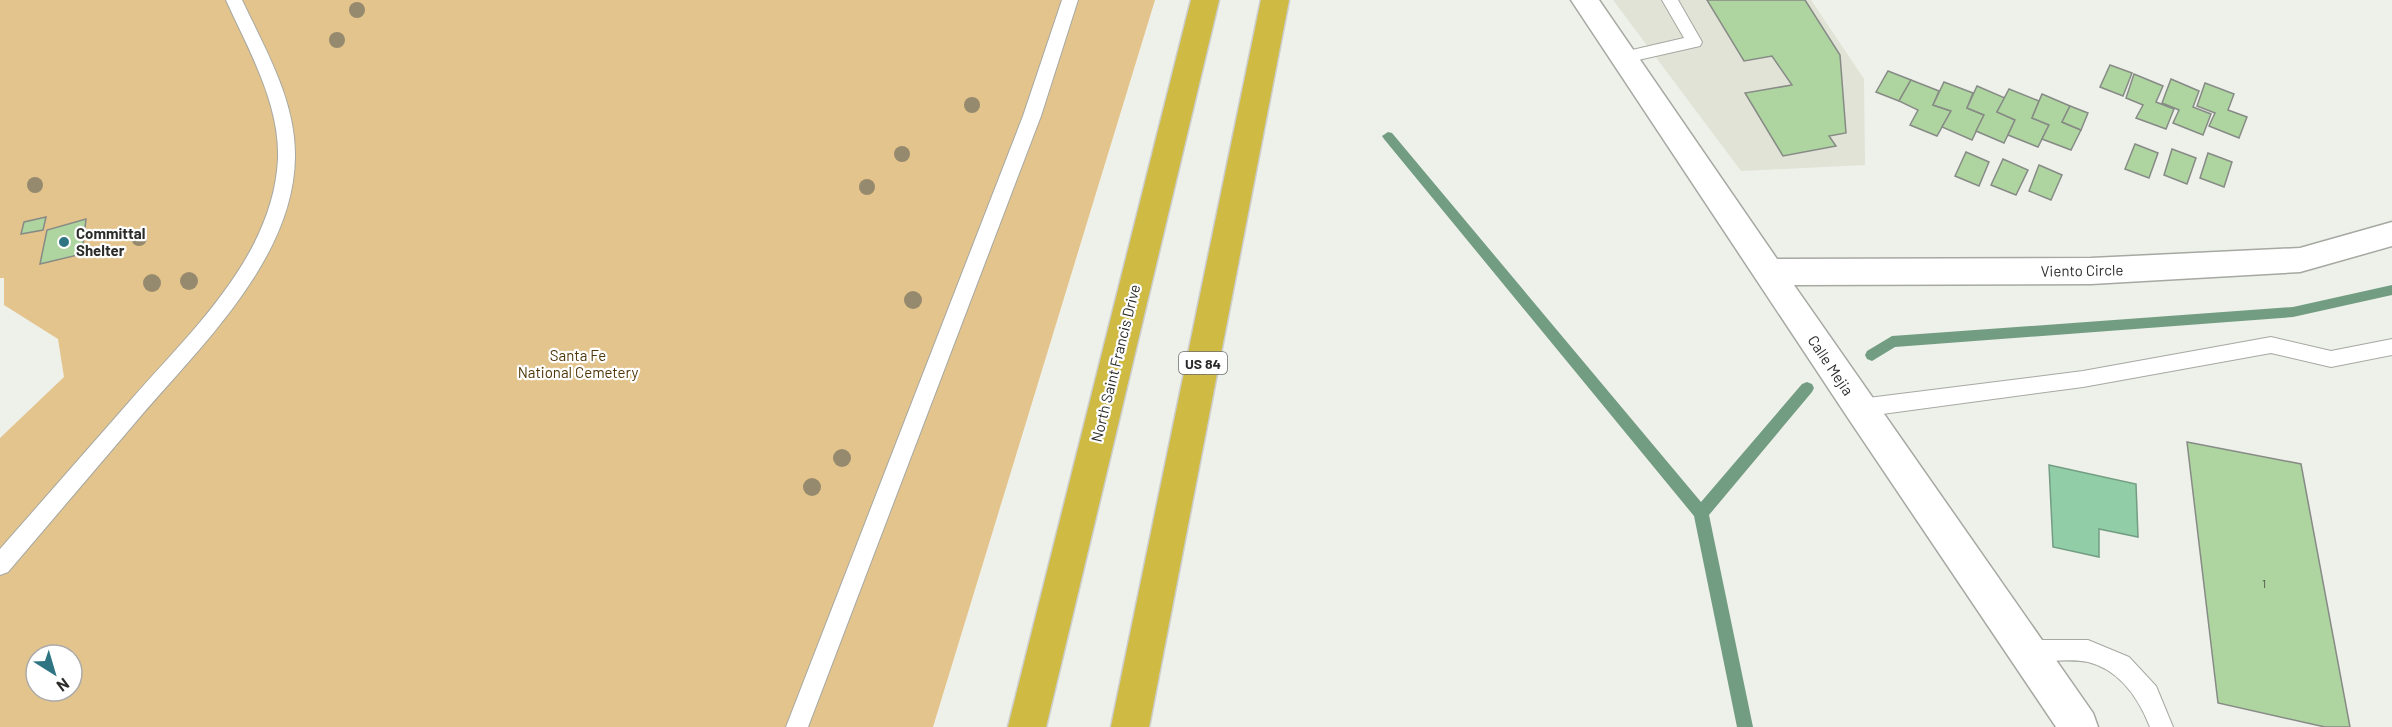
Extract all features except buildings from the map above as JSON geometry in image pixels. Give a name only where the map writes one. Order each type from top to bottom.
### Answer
[{"type":"highway","name":"North Saint Francis Drive","points":[[1027,727],[1205,0]]},
{"type":"highway","name":"US 84","points":[[1130,727],[1275,0]]},
{"type":"street","name":"Calle Mejia","points":[[1585,0],[1860,408],[2079,727]]},
{"type":"street","name":"Viento Circle","points":[[1768,272],[2091,271],[2300,260],[2392,234]]},
{"type":"lane","points":[[0,565],[219,312],[246,277],[264,245],[277,214],[284,185],[287,154],[285,125],[278,102],[234,0]]},
{"type":"lane","points":[[797,727],[1032,116],[1070,0]]},
{"type":"lane","points":[[1625,57],[1694,42],[1670,0]]},
{"type":"lane","points":[[1860,408],[2083,379],[2271,345],[2331,359],[2392,347]]},
{"type":"lane","points":[[2027,651],[2088,651],[2121,665],[2148,694],[2162,727]]},
{"type":"shaded area","points":[[1613,0],[1811,0],[1864,79],[1865,165],[1741,171]]},
{"type":"shaded area","points":[[2049,465],[2136,484],[2138,537],[2099,529],[2099,557],[2053,547]]},
{"type":"green space","name":"Santa Fe National Cemetery","points":[[0,0],[1155,0],[933,727],[0,727],[0,438],[64,377],[58,339],[4,305],[4,278],[0,278]]},
{"type":"waterway","points":[[1388,136],[1701,513]]},
{"type":"waterway","points":[[1872,355],[1892,342],[2293,312],[2392,290]]},
{"type":"waterway","points":[[1701,513],[1807,388]]},
{"type":"waterway","points":[[1701,513],[1745,727]]},
{"type":"place","name":"Committal Shelter","points":[[64,242]]}]
